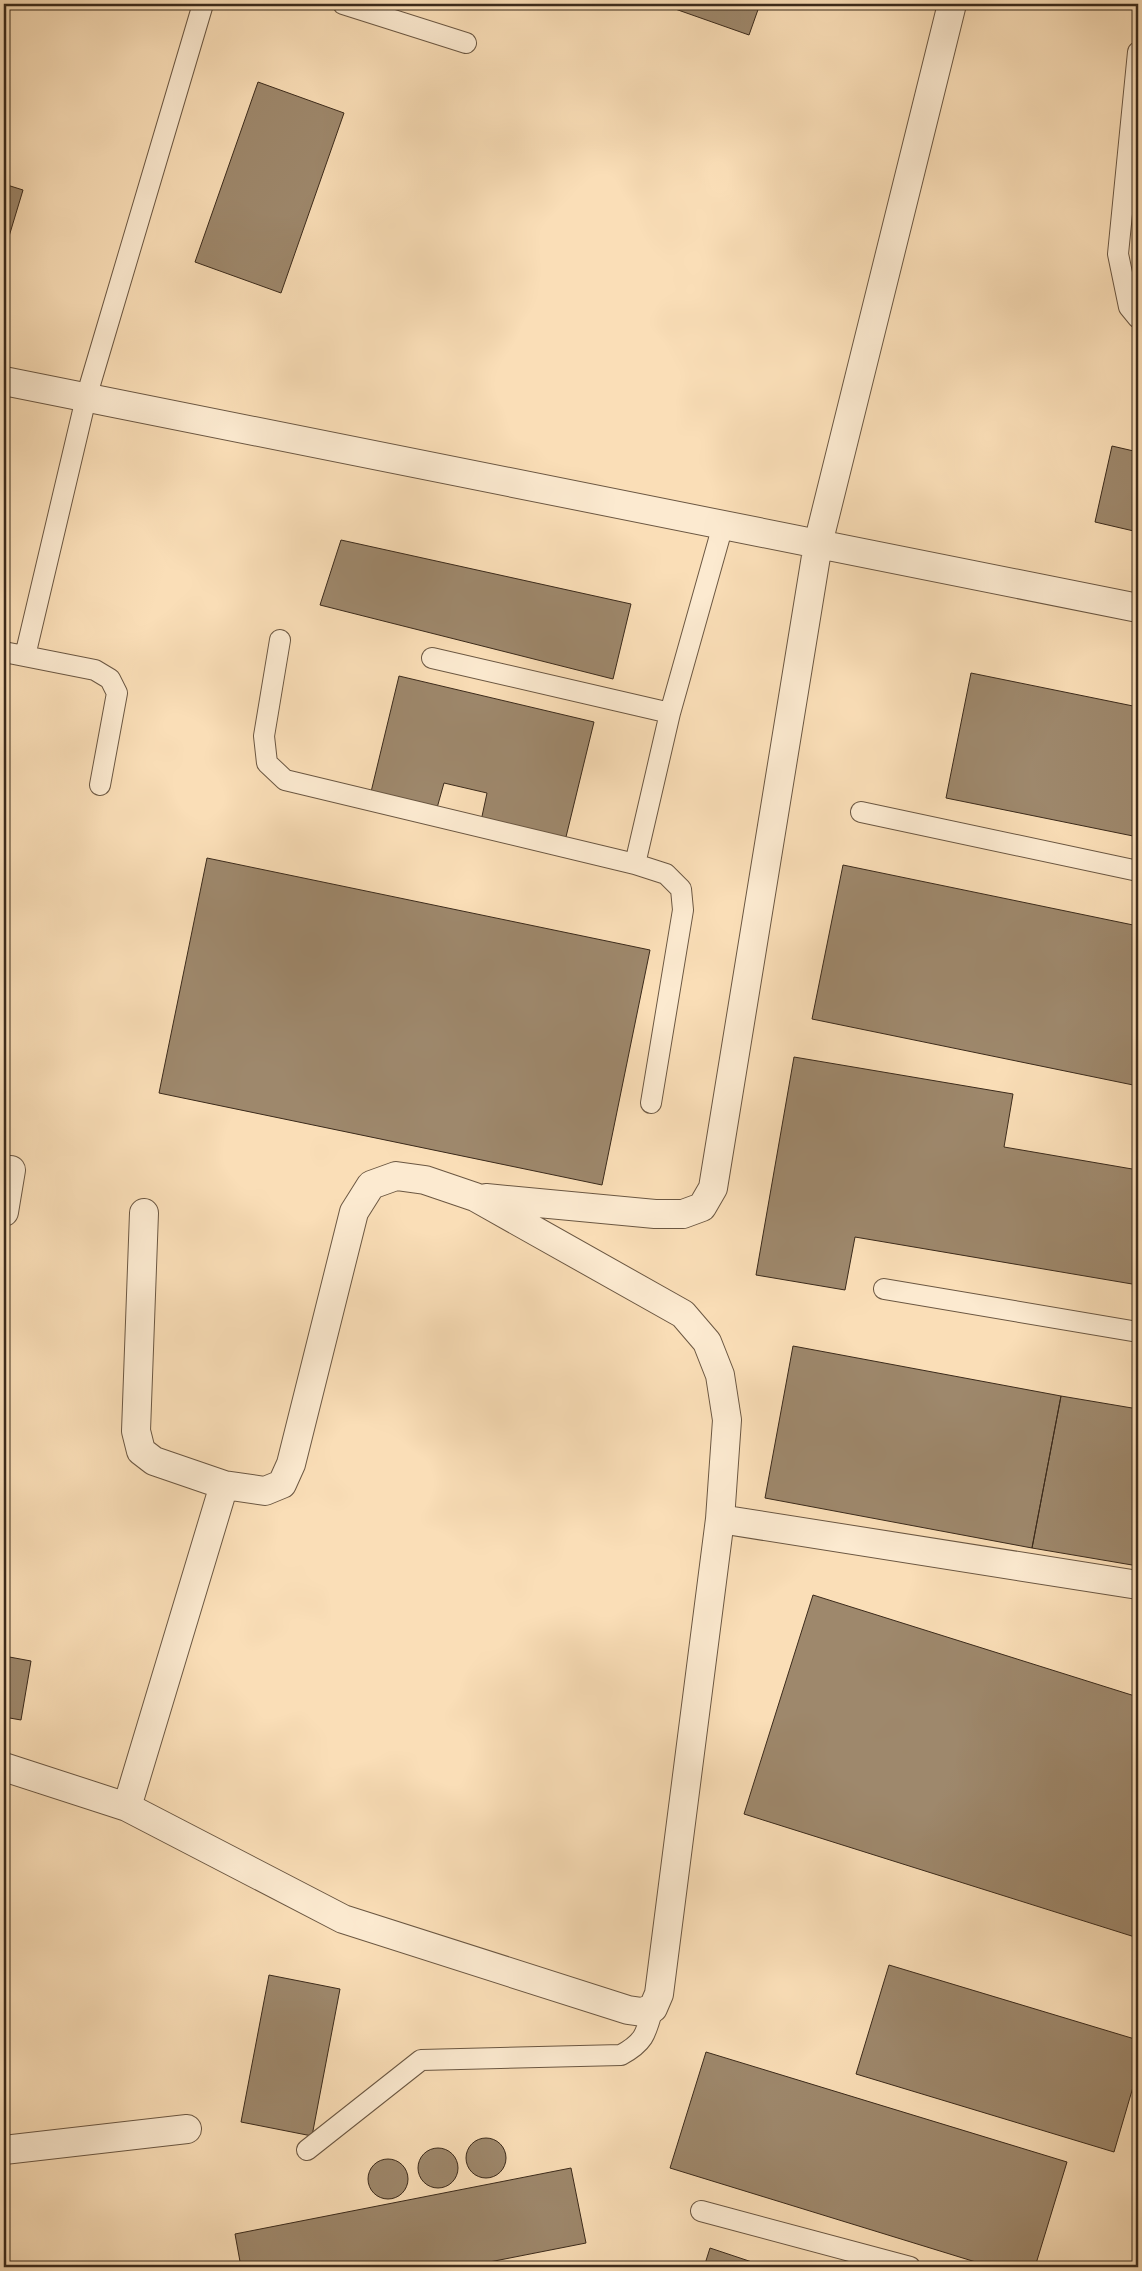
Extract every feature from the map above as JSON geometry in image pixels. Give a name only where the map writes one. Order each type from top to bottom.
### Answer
[{"type":"street","points":[[476,1197],[655,1214],[683,1214],[702,1206],[713,1188],[818,544],[952,4]]},
{"type":"street","points":[[4,381],[1138,608]]},
{"type":"street","points":[[4,1212],[11,1170]]},
{"type":"street","points":[[4,1767],[127,1807],[343,1919],[628,2010],[642,2012],[653,2008],[659,1994],[720,1519],[727,1420],[720,1374],[706,1342],[683,1314],[476,1197],[425,1180],[396,1176],[371,1185],[354,1212],[291,1464],[282,1484],[264,1491],[224,1485],[154,1461],[141,1451],[136,1431],[144,1213]]},
{"type":"street","points":[[127,1807],[224,1485]]},
{"type":"street","points":[[720,1519],[1138,1585]]},
{"type":"street","points":[[4,2150],[187,2129]]},
{"type":"lane","points":[[26,656],[86,398],[203,4]]},
{"type":"lane","points":[[351,5],[466,43]]},
{"type":"lane","points":[[1138,52],[1118,254],[1129,306],[1138,318]]},
{"type":"lane","points":[[636,864],[670,713],[723,525]]},
{"type":"lane","points":[[280,640],[264,736],[267,763],[285,780],[636,864],[666,874],[681,889],[684,910],[651,1104]]},
{"type":"lane","points":[[4,652],[95,670],[110,679],[116,693],[100,785]]},
{"type":"lane","points":[[432,658],[670,713]]},
{"type":"lane","points":[[861,812],[1138,871]]},
{"type":"lane","points":[[884,1289],[1138,1332]]},
{"type":"lane","points":[[307,2150],[420,2060],[622,2055],[637,2046],[645,2036],[653,2008]]},
{"type":"lane","points":[[701,2211],[910,2267]]},
{"type":"building","points":[[661,4],[760,4],[749,35]]},
{"type":"building","points":[[258,82],[344,113],[281,293],[195,262]]},
{"type":"building","points":[[4,184],[23,190],[4,253]]},
{"type":"building","points":[[1112,446],[1138,452],[1138,532],[1095,522]]},
{"type":"building","points":[[341,540],[631,604],[613,679],[320,605]]},
{"type":"building","points":[[971,673],[1138,707],[1138,837],[946,798]]},
{"type":"building","points":[[399,676],[594,722],[565,841],[481,821],[487,793],[444,783],[437,808],[371,792]]},
{"type":"building","points":[[207,858],[650,950],[602,1185],[159,1093]]},
{"type":"building","points":[[843,865],[1138,926],[1138,1086],[812,1019]]},
{"type":"building","points":[[794,1057],[1013,1094],[1004,1147],[1138,1170],[1138,1285],[855,1237],[845,1290],[756,1275]]},
{"type":"building","points":[[793,1346],[1061,1396],[1032,1548],[765,1498]]},
{"type":"building","points":[[1061,1396],[1138,1409],[1138,1566],[1032,1548]]},
{"type":"building","points":[[813,1595],[1138,1697],[1138,1938],[744,1814]]},
{"type":"building","points":[[4,1656],[31,1661],[21,1720],[4,1717]]},
{"type":"building","points":[[889,1965],[1138,2040],[1138,2070],[1114,2152],[856,2074]]},
{"type":"building","points":[[269,1975],[340,1989],[312,2136],[241,2122]]},
{"type":"building","points":[[706,2052],[1067,2162],[1035,2267],[992,2267],[670,2168]]},
{"type":"building","points":[[490,2138],[497,2141],[503,2147],[506,2158],[505,2166],[497,2175],[490,2178],[482,2178],[475,2175],[467,2166],[466,2154],[469,2147],[478,2139]]},
{"type":"building","points":[[442,2148],[449,2151],[455,2157],[458,2168],[457,2176],[449,2185],[442,2188],[434,2188],[427,2185],[419,2176],[418,2164],[421,2157],[430,2149]]},
{"type":"building","points":[[384,2159],[392,2159],[399,2162],[405,2168],[408,2179],[405,2190],[399,2196],[392,2199],[384,2199],[377,2196],[371,2190],[368,2183],[368,2175],[371,2168],[377,2162]]},
{"type":"building","points":[[571,2168],[586,2243],[464,2267],[241,2267],[235,2234]]},
{"type":"building","points":[[710,2248],[767,2267],[704,2267]]}]
